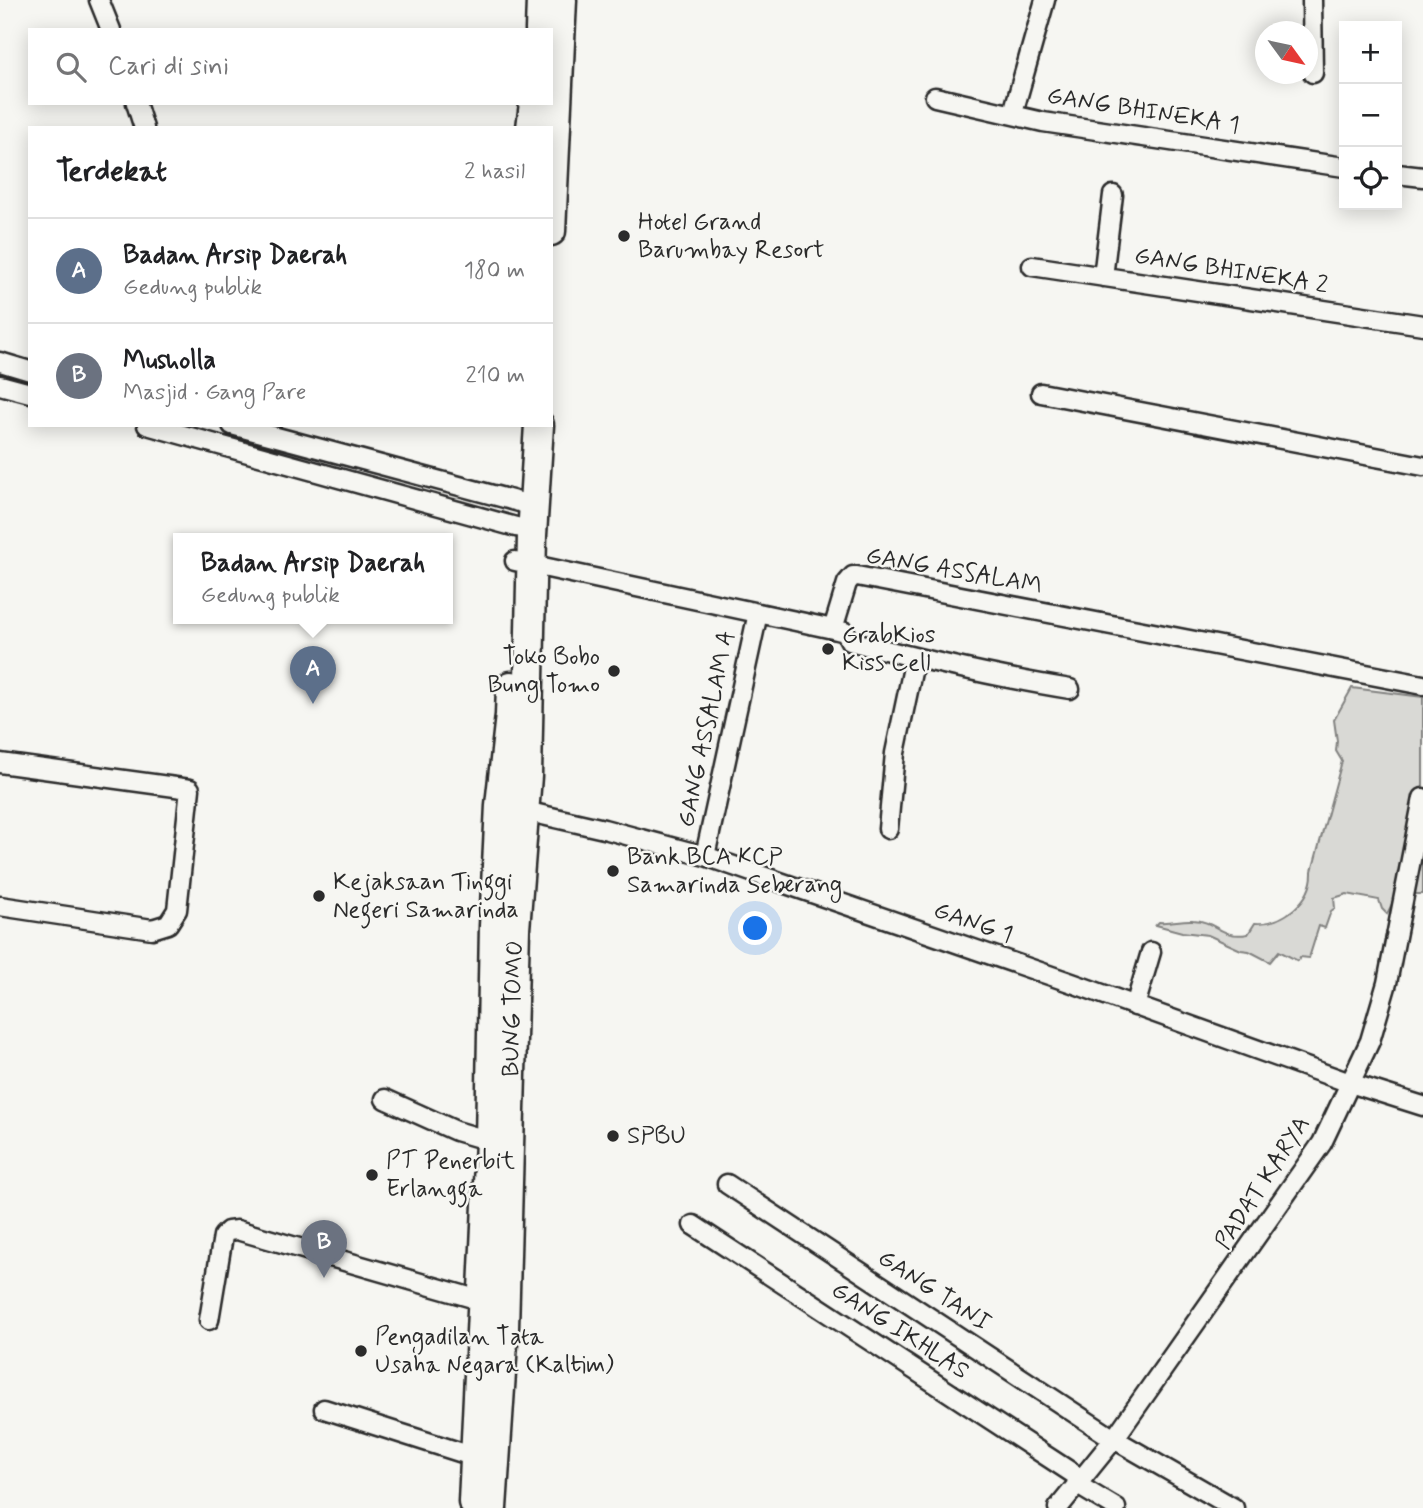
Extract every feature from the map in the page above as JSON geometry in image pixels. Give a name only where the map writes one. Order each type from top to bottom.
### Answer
[{"type":"main road","points":[[540,28],[541,0]]},
{"type":"main road","points":[[553,171],[562,0]]},
{"type":"main road","points":[[531,126],[534,105]]},
{"type":"main road","name":"BUNG TOMO","points":[[473,1508],[483,1301],[496,1234],[515,929],[510,715],[525,516],[520,427]]},
{"type":"main road","name":"BUNG TOMO","points":[[525,516],[539,427]]},
{"type":"main road","name":"BUNG TOMO","points":[[492,1508],[504,1328],[490,1141],[490,1051],[511,808]]},
{"type":"street","points":[[99,0],[110,28]]},
{"type":"street","points":[[1013,113],[1045,0]]},
{"type":"street","points":[[1312,0],[1312,21]]},
{"type":"street","name":"GANG BHINEKA 1","points":[[935,97],[1043,122],[1339,166]]},
{"type":"street","points":[[137,105],[143,126]]},
{"type":"street","points":[[1402,175],[1423,177]]},
{"type":"street","points":[[1103,277],[1113,195]]},
{"type":"street","name":"GANG BHINEKA 2","points":[[1032,266],[1423,325]]},
{"type":"street","points":[[0,362],[28,370]]},
{"type":"street","points":[[0,385],[28,392]]},
{"type":"street","points":[[1041,393],[1423,466]]},
{"type":"street","points":[[155,427],[525,516]]},
{"type":"street","points":[[238,427],[525,516]]},
{"type":"street","points":[[523,563],[833,629],[845,632],[850,642],[995,677],[1070,689]]},
{"type":"street","name":"GANG ASSALAM","points":[[833,629],[847,583],[856,576],[1423,684]]},
{"type":"street","name":"GANG ASSALAM A","points":[[705,856],[758,613]]},
{"type":"street","points":[[888,830],[895,753],[915,658]]},
{"type":"street","points":[[0,763],[190,789],[177,910],[168,925],[152,929],[0,906]]},
{"type":"street","name":"PADAT KARYA","points":[[1058,1508],[1114,1439],[1322,1143],[1370,1041],[1387,983],[1416,878],[1423,798]]},
{"type":"street","name":"GANG 1","points":[[511,808],[705,856],[1350,1083],[1423,1106]]},
{"type":"street","points":[[1135,1006],[1151,952]]},
{"type":"street","points":[[384,1099],[456,1131],[490,1141]]},
{"type":"street","name":"GANG TANI","points":[[727,1184],[1114,1439],[1234,1508]]},
{"type":"street","name":"GANG IKHLAS","points":[[693,1224],[1116,1508]]},
{"type":"street","points":[[209,1320],[223,1236],[228,1231],[237,1230],[483,1301]]},
{"type":"street","points":[[324,1409],[475,1457]]},
{"type":"shaded area","points":[[1352,688],[1423,697],[1423,894],[1397,894],[1387,914],[1379,900],[1347,894],[1334,898],[1335,908],[1331,911],[1325,928],[1319,926],[1309,958],[1300,957],[1298,961],[1279,951],[1270,962],[1208,935],[1156,925],[1159,922],[1193,920],[1208,923],[1231,934],[1248,934],[1255,923],[1276,920],[1302,901],[1311,882],[1342,761],[1336,751],[1334,720]]},
{"type":"place","name":"Hotel Grand Barumbay Resort","points":[[624,236]]},
{"type":"place","name":"GrabKios Kiss Cell","points":[[828,649]]},
{"type":"place","name":"Toko Bobo Bung Tomo","points":[[614,671]]},
{"type":"place","name":"Badan Arsip Daerah","points":[[313,704]]},
{"type":"place","name":"Bank BCA KCP Samarinda Seberang","points":[[613,871]]},
{"type":"place","name":"Kejaksaan Tinggi Negeri Samarinda","points":[[319,896]]},
{"type":"place","name":"SPBU","points":[[613,1136]]},
{"type":"place","name":"PT Penerbit Erlangga","points":[[372,1175]]},
{"type":"place","name":"Musholla","points":[[324,1278]]},
{"type":"place","name":"Pengadilan Tata Usaha Negara (Kaltim)","points":[[361,1351]]}]
